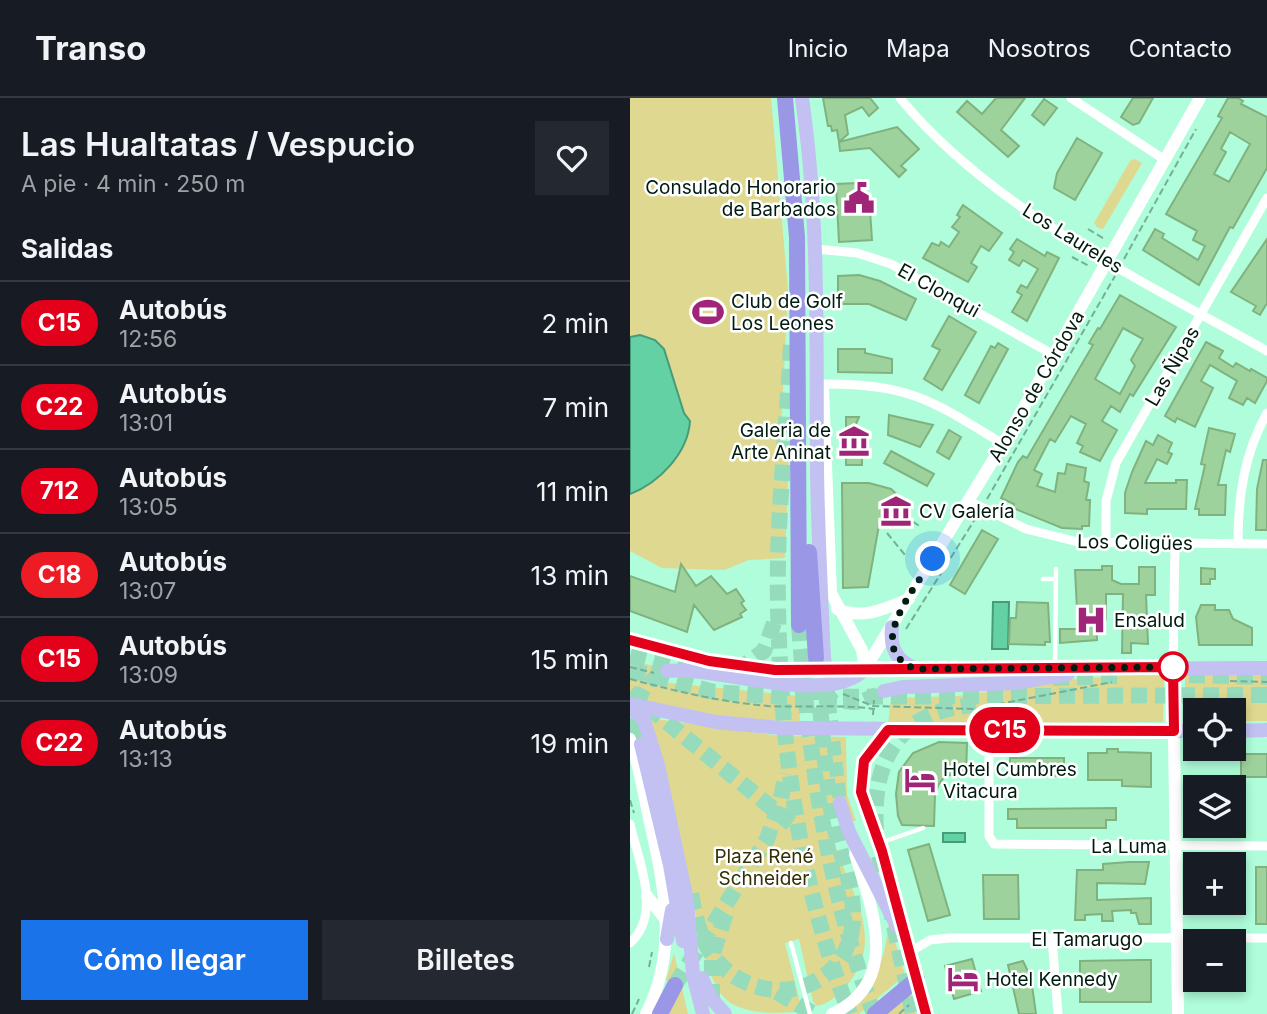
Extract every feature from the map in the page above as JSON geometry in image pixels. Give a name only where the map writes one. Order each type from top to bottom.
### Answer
[{"type":"highway","points":[[785,98],[797,237],[799,625]]},
{"type":"highway","points":[[799,466],[821,657]]},
{"type":"highway","points":[[875,1014],[917,979]]},
{"type":"highway","points":[[660,1014],[675,985]]},
{"type":"main road","points":[[802,98],[809,141],[816,249],[829,580],[836,609],[862,650],[865,669]]},
{"type":"main road","name":"Alonso de Córdova","points":[[865,669],[1003,444],[1200,98]]},
{"type":"main road","points":[[819,312],[817,471],[821,657]]},
{"type":"main road","points":[[836,609],[849,614],[869,614],[909,598]]},
{"type":"main road","points":[[892,627],[894,652],[904,663],[916,669]]},
{"type":"main road","points":[[630,640],[776,677]]},
{"type":"main road","points":[[1173,667],[1178,1014]]},
{"type":"main road","points":[[880,694],[903,687],[1015,683],[1097,668]]},
{"type":"main road","points":[[667,671],[846,682],[865,669],[1267,668]]},
{"type":"main road","points":[[630,706],[716,722],[780,728],[1183,731]]},
{"type":"main road","points":[[630,706],[644,720],[650,736],[702,980],[710,997],[725,1014]]},
{"type":"main road","points":[[882,730],[870,750],[860,780],[861,792],[879,843],[926,1014]]},
{"type":"main road","points":[[1246,730],[1267,730]]},
{"type":"main road","points":[[635,741],[703,1014]]},
{"type":"main road","points":[[635,741],[661,872],[667,939]]},
{"type":"main road","points":[[832,1014],[852,1002],[864,988],[874,968],[877,947],[869,899],[840,803]]},
{"type":"main road","points":[[849,832],[910,952]]},
{"type":"main road","points":[[646,1014],[661,975],[674,891]]},
{"type":"main road","points":[[647,896],[667,922]]},
{"type":"main road","points":[[687,900],[693,975]]},
{"type":"street","name":"Los Laureles","points":[[900,98],[940,141],[980,175],[1051,227],[1267,351]]},
{"type":"street","points":[[1071,98],[1165,160]]},
{"type":"street","name":"Las Ñipas","points":[[1106,544],[1107,501],[1113,470],[1267,198]]},
{"type":"street","name":"El Clonqui","points":[[816,249],[857,253],[891,264],[1054,355]]},
{"type":"street","points":[[823,384],[874,385],[920,395],[1003,444]]},
{"type":"street","points":[[1238,544],[1245,467],[1267,413]]},
{"type":"street","name":"Los Coligües","points":[[969,501],[1038,533],[1071,541],[1106,544],[1267,544]]},
{"type":"street","points":[[1173,667],[1175,543]]},
{"type":"street","name":"La Luma","points":[[989,730],[992,843],[1267,846]]},
{"type":"street","points":[[630,824],[647,896],[644,921],[630,943]]},
{"type":"street","points":[[1052,938],[1058,1014]]},
{"type":"street","name":"El Tamarugo","points":[[910,952],[920,944],[938,939],[1267,938]]},
{"type":"lane","points":[[1055,668],[1056,569]]},
{"type":"lane","points":[[1044,579],[1055,579]]},
{"type":"lane","points":[[879,843],[923,828]]},
{"type":"lane","points":[[791,943],[810,1014]]},
{"type":"path","points":[[904,516],[921,527]]},
{"type":"path","points":[[887,533],[905,555]]},
{"type":"path","points":[[630,679],[699,696],[778,706],[974,709],[1116,681]]},
{"type":"path","points":[[1227,681],[1267,682]]},
{"type":"path","points":[[846,682],[876,708]]},
{"type":"path","points":[[880,694],[876,708],[882,730]]},
{"type":"green space","name":"Club de Golf Los Leones","points":[[630,98],[771,98],[788,290],[780,450],[789,451],[785,558],[749,560],[724,570],[662,568],[630,551]]},
{"type":"green space","points":[[1134,159],[1142,163],[1103,229],[1098,228],[1094,223],[1130,161]]},
{"type":"green space","points":[[630,661],[661,667],[661,682],[798,696],[800,721],[743,720],[630,702]]},
{"type":"green space","points":[[1164,674],[1163,722],[888,724],[891,698],[958,696],[1083,678]]},
{"type":"green space","points":[[1185,674],[1267,675],[1267,721],[1246,721],[1246,698],[1185,698]]},
{"type":"green space","name":"Plaza René Schneider","points":[[648,718],[780,736],[846,737],[847,795],[856,821],[850,821],[844,800],[825,804],[839,855],[860,910],[865,942],[863,958],[856,973],[829,1001],[817,1006],[813,1001],[799,939],[785,943],[800,1003],[794,1012],[775,1013],[745,1009],[728,1001],[721,994],[705,955],[672,801]]},
{"type":"green space","points":[[889,921],[905,975],[859,1014],[842,1014],[863,992],[876,973],[884,951]]},
{"type":"green space","points":[[674,953],[688,1014],[665,1014],[678,988],[666,980]]},
{"type":"green space","points":[[910,989],[916,1014],[881,1014]]},
{"type":"shaded area","points":[[640,335],[655,340],[664,349],[684,413],[690,421],[684,444],[670,465],[661,475],[630,494],[630,337]]},
{"type":"shaded area","points":[[993,602],[1009,602],[1008,649],[992,649]]},
{"type":"shaded area","points":[[943,833],[965,833],[965,842],[943,842]]},
{"type":"building","points":[[823,98],[870,98],[878,108],[869,116],[862,107],[845,115],[848,134],[839,142],[837,130],[832,131],[831,126],[828,126]]},
{"type":"building","points":[[996,98],[1025,98],[1001,130],[1019,146],[1008,157],[957,112],[967,101],[982,114]]},
{"type":"building","points":[[1133,98],[1153,98],[1139,123],[1133,125],[1121,117]]},
{"type":"building","points":[[1228,98],[1238,98],[1243,101],[1241,104],[1267,117],[1267,168],[1233,228],[1230,227],[1199,285],[1143,250],[1155,229],[1164,234],[1162,238],[1198,260],[1205,246],[1193,240],[1197,231],[1166,214],[1222,118],[1218,116]],"holes":[[[1230,132],[1250,144],[1229,182],[1214,174],[1226,152],[1221,149]]]},
{"type":"building","points":[[1044,99],[1057,108],[1044,125],[1032,115]]},
{"type":"building","points":[[897,127],[919,149],[901,166],[906,170],[899,177],[870,148],[840,151],[839,142]]},
{"type":"building","points":[[1077,138],[1102,153],[1075,200],[1054,188],[1057,173]]},
{"type":"building","points":[[858,183],[870,210],[872,240],[839,242],[836,184]]},
{"type":"building","points":[[963,205],[1002,233],[989,251],[981,246],[971,263],[977,267],[968,282],[923,258],[932,243],[939,246],[941,242],[949,247],[959,232],[952,227],[960,217],[957,215]]},
{"type":"building","points":[[1017,239],[1045,256],[1047,252],[1059,258],[1027,321],[1012,312],[1022,295],[1017,292],[1021,285],[1027,288],[1038,269],[1023,260],[1019,266],[1009,260],[1014,252],[1010,249]]},
{"type":"building","points":[[1267,239],[1267,303],[1260,315],[1253,311],[1256,306],[1231,292]]},
{"type":"building","points":[[859,275],[880,281],[916,299],[906,320],[869,304],[838,304],[838,276]]},
{"type":"building","points":[[1120,295],[1176,327],[1133,396],[1130,394],[1120,412],[1111,406],[1102,421],[1117,430],[1100,461],[1080,452],[1083,446],[1077,443],[1086,424],[1071,416],[1055,442],[1050,439],[1034,470],[1042,474],[1037,486],[1055,492],[1058,473],[1065,474],[1067,464],[1086,468],[1084,481],[1089,483],[1086,500],[1090,500],[1089,526],[1082,526],[1082,529],[1062,528],[1013,508],[1014,504],[1001,498],[1018,462],[1023,456],[1027,458],[1093,345],[1089,343],[1098,328],[1100,329]],"holes":[[[1123,328],[1143,339],[1131,360],[1135,366],[1120,394],[1095,379]]]},
{"type":"building","points":[[949,316],[976,332],[942,390],[924,379],[940,350],[932,346]]},
{"type":"building","points":[[1206,342],[1223,351],[1219,358],[1233,367],[1236,363],[1250,371],[1251,369],[1267,378],[1267,381],[1255,403],[1247,398],[1243,405],[1229,398],[1237,381],[1210,365],[1201,381],[1213,388],[1195,427],[1177,418],[1175,422],[1165,416]]},
{"type":"building","points":[[998,343],[1008,349],[979,403],[965,395],[991,346],[995,348]]},
{"type":"building","points":[[838,349],[865,349],[865,353],[892,359],[892,373],[838,372]]},
{"type":"building","points":[[889,415],[933,425],[920,447],[888,435]]},
{"type":"building","name":"Galeria de Arte Aninat","points":[[846,417],[859,417],[853,431],[862,436],[862,465],[846,465]]},
{"type":"building","points":[[1209,428],[1235,434],[1230,452],[1226,450],[1218,485],[1226,485],[1225,515],[1199,515],[1199,509],[1195,509],[1205,465],[1201,464]]},
{"type":"building","points":[[949,430],[961,437],[949,459],[937,452]]},
{"type":"building","points":[[1158,435],[1172,443],[1168,452],[1172,454],[1167,464],[1157,459],[1145,483],[1176,483],[1176,480],[1187,480],[1186,509],[1147,509],[1147,514],[1125,513],[1125,493],[1132,472],[1146,441],[1153,445]]},
{"type":"building","points":[[891,451],[934,474],[927,486],[884,463]]},
{"type":"building","points":[[1263,460],[1267,460],[1267,530],[1256,530],[1257,489]]},
{"type":"building","points":[[842,483],[869,483],[891,489],[903,500],[902,505],[879,525],[868,587],[843,588]]},
{"type":"building","points":[[982,530],[998,539],[965,594],[950,585]]},
{"type":"building","points":[[681,564],[696,586],[711,576],[727,594],[736,589],[746,610],[740,614],[742,617],[714,630],[694,605],[687,632],[630,611],[630,576],[675,592]]},
{"type":"building","points":[[1102,566],[1112,566],[1112,580],[1121,584],[1139,584],[1139,567],[1155,567],[1155,595],[1146,595],[1148,644],[1131,643],[1131,653],[1122,653],[1123,594],[1106,594],[1106,619],[1104,624],[1096,624],[1097,640],[1060,643],[1060,629],[1078,629],[1075,570],[1102,570]]},
{"type":"building","points":[[1201,568],[1215,569],[1215,579],[1210,579],[1210,584],[1201,584]]},
{"type":"building","points":[[1017,602],[1048,603],[1050,642],[1045,642],[1045,645],[1009,644],[1010,618],[1016,618]]},
{"type":"building","points":[[1201,605],[1215,605],[1215,610],[1229,610],[1233,619],[1252,628],[1252,645],[1199,645],[1196,617]]},
{"type":"building","name":"Hotel Cumbres Vitacura","points":[[939,742],[967,743],[966,776],[946,775],[939,784],[935,794],[934,826],[902,825],[898,816],[896,794],[899,772],[913,753]]},
{"type":"building","points":[[1107,749],[1151,753],[1151,787],[1122,786],[1122,780],[1088,780],[1088,753],[1107,753]]},
{"type":"building","points":[[1246,754],[1267,754],[1267,777],[1241,775],[1241,761],[1246,761]]},
{"type":"building","points":[[1010,758],[1064,758],[1064,776],[1010,775]]},
{"type":"building","points":[[1116,808],[1116,820],[1106,820],[1106,828],[1017,828],[1017,819],[1008,819],[1008,809]]},
{"type":"building","points":[[929,844],[950,915],[928,921],[908,850]]},
{"type":"building","points":[[1149,862],[1145,884],[1097,883],[1097,900],[1151,898],[1151,924],[1139,924],[1136,913],[1131,913],[1131,910],[1112,911],[1113,921],[1102,921],[1102,914],[1085,915],[1085,920],[1075,920],[1077,870],[1103,870],[1103,864]]},
{"type":"building","points":[[1256,867],[1267,867],[1267,924],[1256,924]]},
{"type":"building","points":[[983,875],[1018,875],[1019,919],[984,919]]},
{"type":"building","name":"Hotel Kennedy","points":[[972,959],[981,991],[954,999],[945,966]]},
{"type":"building","points":[[1151,960],[1151,1002],[1080,1002],[1080,961]]},
{"type":"building","points":[[1023,961],[1031,978],[1036,1014],[1019,1014],[1008,965]]},
{"type":"tunnel","points":[[791,345],[778,572],[783,709],[788,761],[805,864],[832,965],[850,1014]]},
{"type":"tunnel","points":[[736,671],[764,651],[774,623]]},
{"type":"tunnel","points":[[799,625],[808,724],[832,870],[874,1014]]},
{"type":"tunnel","points":[[630,656],[684,671]]},
{"type":"tunnel","points":[[824,658],[840,803]]},
{"type":"tunnel","points":[[630,670],[714,692],[786,697],[1267,695]]},
{"type":"tunnel","points":[[641,744],[638,711],[643,691],[656,676],[667,671]]},
{"type":"tunnel","points":[[691,894],[700,930],[712,955],[735,977],[755,986],[776,990],[797,988],[816,981],[832,969],[845,952],[852,929],[852,902],[830,802],[817,672]]},
{"type":"tunnel","points":[[1189,675],[1267,677]]},
{"type":"tunnel","points":[[1053,678],[1121,676]]},
{"type":"tunnel","points":[[827,693],[833,701],[856,703],[884,691]]},
{"type":"tunnel","points":[[630,692],[800,831]]},
{"type":"tunnel","points":[[876,830],[879,781],[896,742],[928,716],[976,705]]},
{"type":"tunnel","points":[[630,719],[651,748]]},
{"type":"tunnel","points":[[675,985],[767,839],[780,803],[786,774]]},
{"type":"tunnel","points":[[879,856],[913,1014]]},
{"type":"tunnel","points":[[712,1000],[712,956],[726,913]]},
{"type":"tunnel","points":[[777,992],[814,1014]]},
{"type":"bus line","name":"C15","points":[[630,640],[709,661],[775,670],[1173,667],[1174,731],[888,730],[870,750],[861,771],[861,792],[882,851],[926,1014]]},
{"type":"place","name":"Consulado Honorario de Barbados","points":[[859,198]]},
{"type":"place","name":"Club de Golf Los Leones","points":[[708,312]]},
{"type":"place","name":"Galeria de Arte Aninat","points":[[854,441]]},
{"type":"place","name":"CV Galería","points":[[896,511]]},
{"type":"place","name":"Ensalud","points":[[1091,620]]},
{"type":"place","name":"Hotel Cumbres Vitacura","points":[[920,780]]},
{"type":"place","name":"Hotel Kennedy","points":[[963,979]]},
{"type":"route","points":[[933,559],[892,627],[894,652],[908,666],[916,669],[1173,667]]}]
